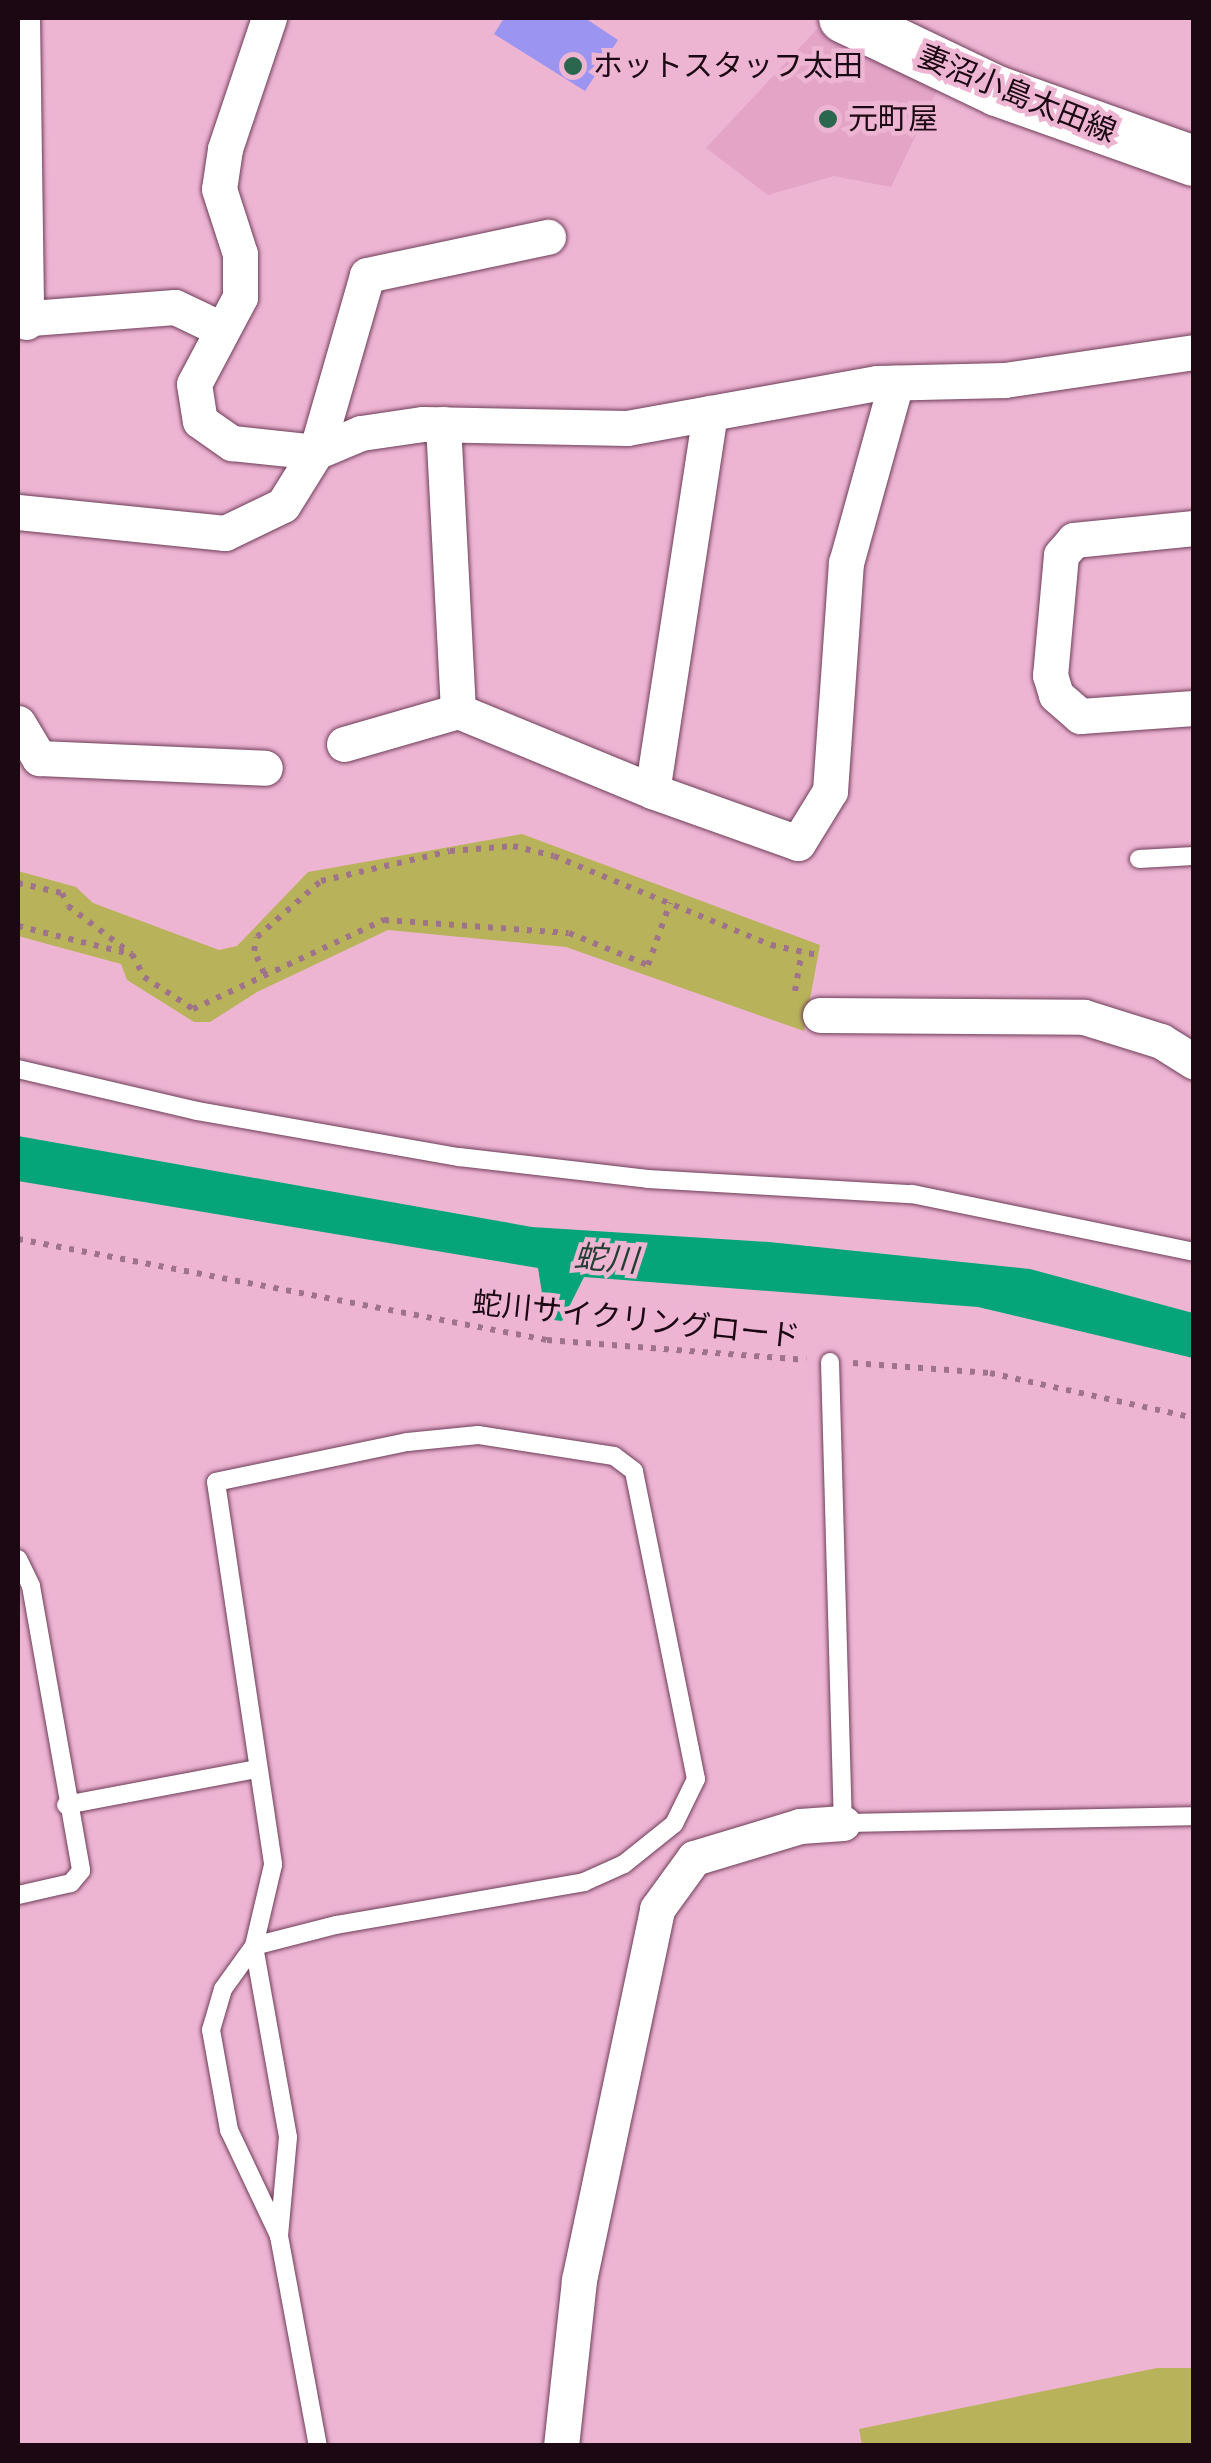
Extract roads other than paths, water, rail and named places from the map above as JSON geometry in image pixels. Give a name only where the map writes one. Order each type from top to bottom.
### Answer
[{"type":"main road","name":"妻沼小島太田線","points":[[844,18],[997,91],[1194,160]]},
{"type":"street","points":[[22,18],[22,320],[175,308],[219,328]]},
{"type":"street","points":[[270,18],[225,150],[219,189],[242,281],[240,298],[219,328],[194,384],[200,420],[232,443],[316,452],[361,433],[442,424],[590,430],[896,383],[988,382],[1194,352]]},
{"type":"street","points":[[18,512],[225,533],[283,504],[316,452],[367,275],[548,236]]},
{"type":"street","points":[[344,744],[458,711],[652,790],[798,843],[830,791],[846,563],[896,383]]},
{"type":"street","points":[[652,790],[710,413]]},
{"type":"street","points":[[442,424],[458,711]]},
{"type":"street","points":[[1194,528],[1074,540],[1061,556],[1050,675],[1056,695],[1080,716],[1194,708]]},
{"type":"street","points":[[18,723],[39,758],[265,768]]},
{"type":"street","points":[[820,1015],[1084,1017],[1161,1040],[1194,1062]]},
{"type":"street","points":[[561,2446],[579,2280],[656,1909],[694,1858],[800,1826],[843,1823]]},
{"type":"lane","points":[[1139,860],[1194,856]]},
{"type":"lane","points":[[18,1070],[197,1111],[459,1157],[648,1179],[912,1194],[1194,1252]]},
{"type":"lane","points":[[830,1362],[843,1823],[1194,1816]]},
{"type":"lane","points":[[280,2236],[229,2130],[212,2030],[222,1989],[254,1946],[336,1924],[584,1882],[624,1864],[674,1824],[696,1779],[634,1471],[614,1456],[478,1436],[289,1463],[216,1482],[273,1865],[254,1946],[288,2137],[280,2236],[318,2446]]},
{"type":"lane","points":[[18,1559],[31,1586],[80,1871],[71,1883],[18,1895]]},
{"type":"lane","points":[[66,1805],[256,1769]]},
{"type":"water","name":"蛇川","points":[[18,1136],[532,1227],[769,1242],[1030,1269],[1193,1313],[1193,1358],[978,1307],[584,1277],[562,1321],[546,1319],[538,1268],[18,1181]]},
{"type":"place","name":"ホットスタッフ太田","points":[[573,66]]},
{"type":"place","name":"元町屋","points":[[828,119]]}]
